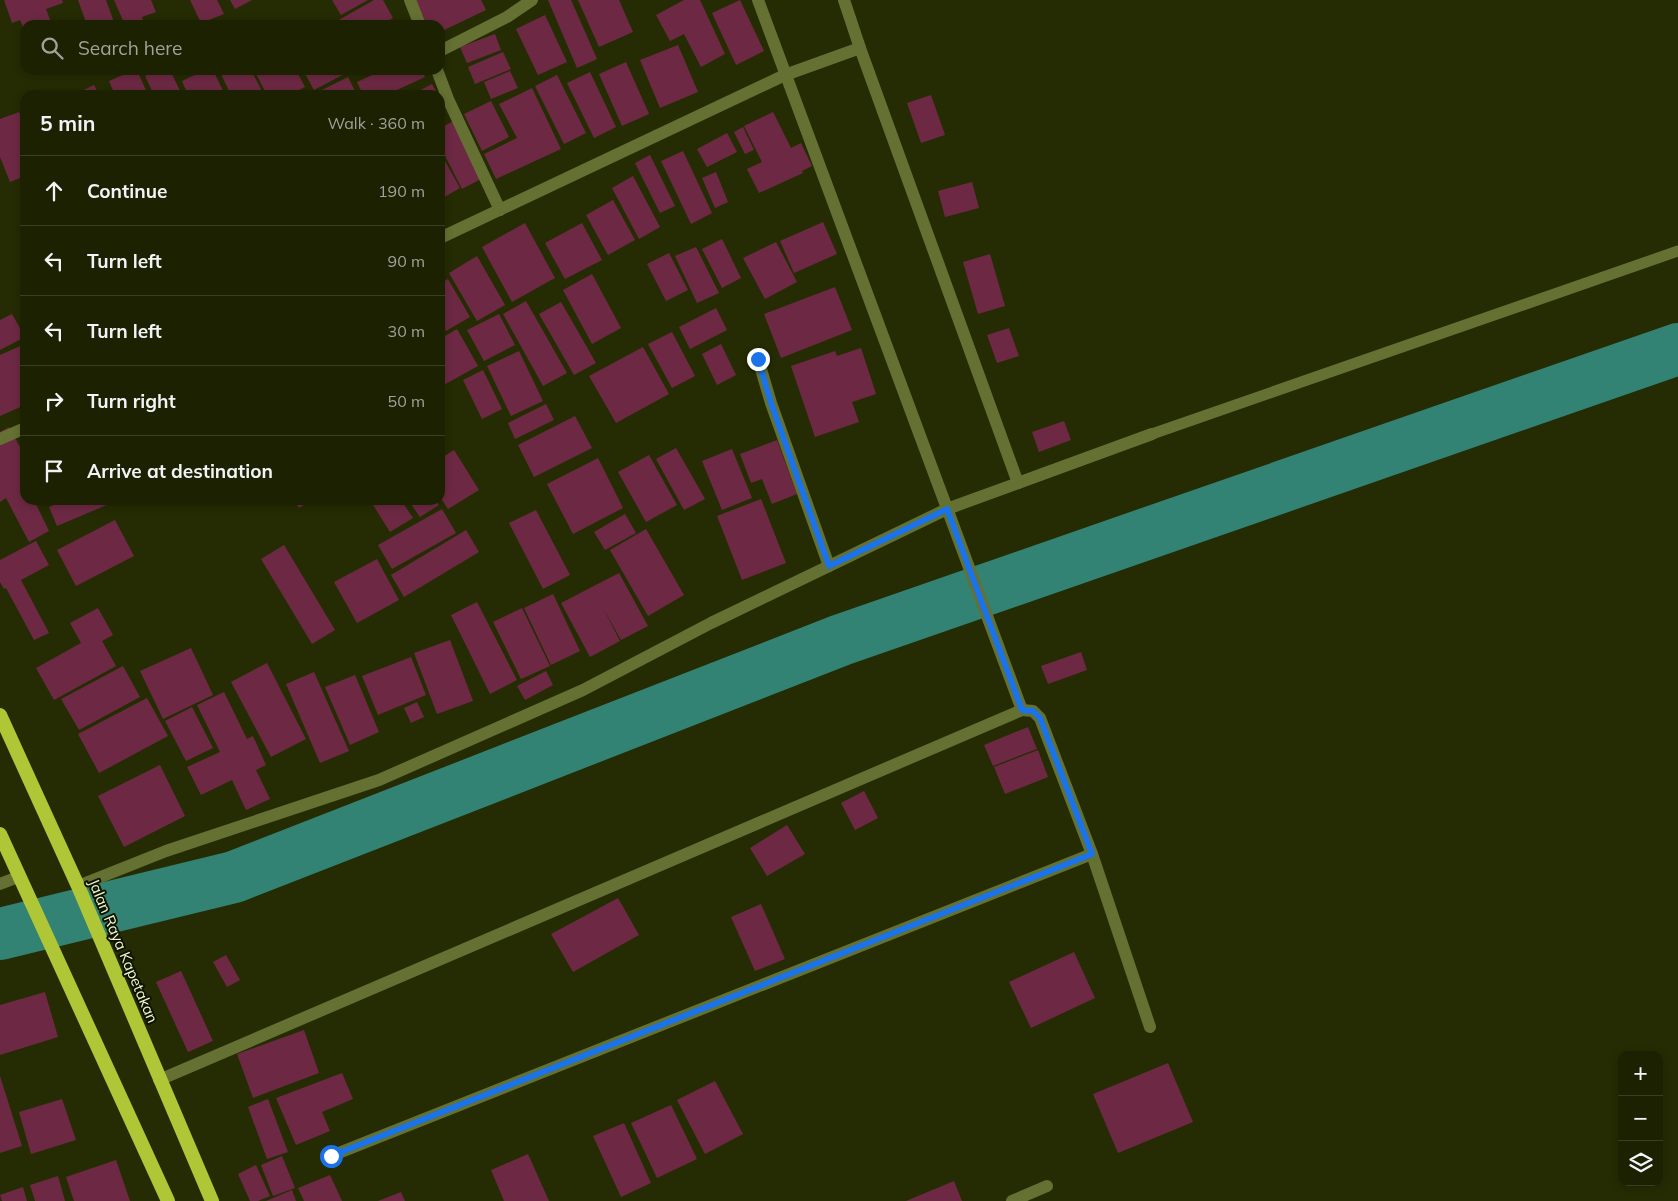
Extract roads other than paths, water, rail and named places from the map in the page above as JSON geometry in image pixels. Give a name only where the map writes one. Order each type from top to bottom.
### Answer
[{"type":"highway","name":"Jalan Raya Kapetakan","points":[[0,715],[79,888],[212,1201]]},
{"type":"highway","points":[[0,834],[18,877],[168,1201]]},
{"type":"street","points":[[410,0],[418,20]]},
{"type":"street","points":[[445,48],[507,16],[532,0]]},
{"type":"street","points":[[758,0],[1022,710]]},
{"type":"street","points":[[844,0],[1018,483]]},
{"type":"street","points":[[445,236],[785,75],[860,48]]},
{"type":"street","points":[[439,75],[445,90]]},
{"type":"street","points":[[445,91],[500,210]]},
{"type":"street","points":[[758,359],[771,403],[829,566]]},
{"type":"street","points":[[0,439],[20,430]]},
{"type":"street","points":[[79,888],[166,851],[379,780],[583,690],[711,623],[947,509],[1152,434]]},
{"type":"street","points":[[159,1080],[1022,710],[1033,711],[1040,718],[1092,854],[1150,1027]]},
{"type":"street","points":[[331,1156],[1092,854]]},
{"type":"street","points":[[0,884],[18,877]]},
{"type":"street","points":[[1012,1201],[1046,1186]]},
{"type":"lane","points":[[1152,434],[1678,251]]},
{"type":"waterway","points":[[0,934],[234,877],[841,640],[1678,349]]}]
